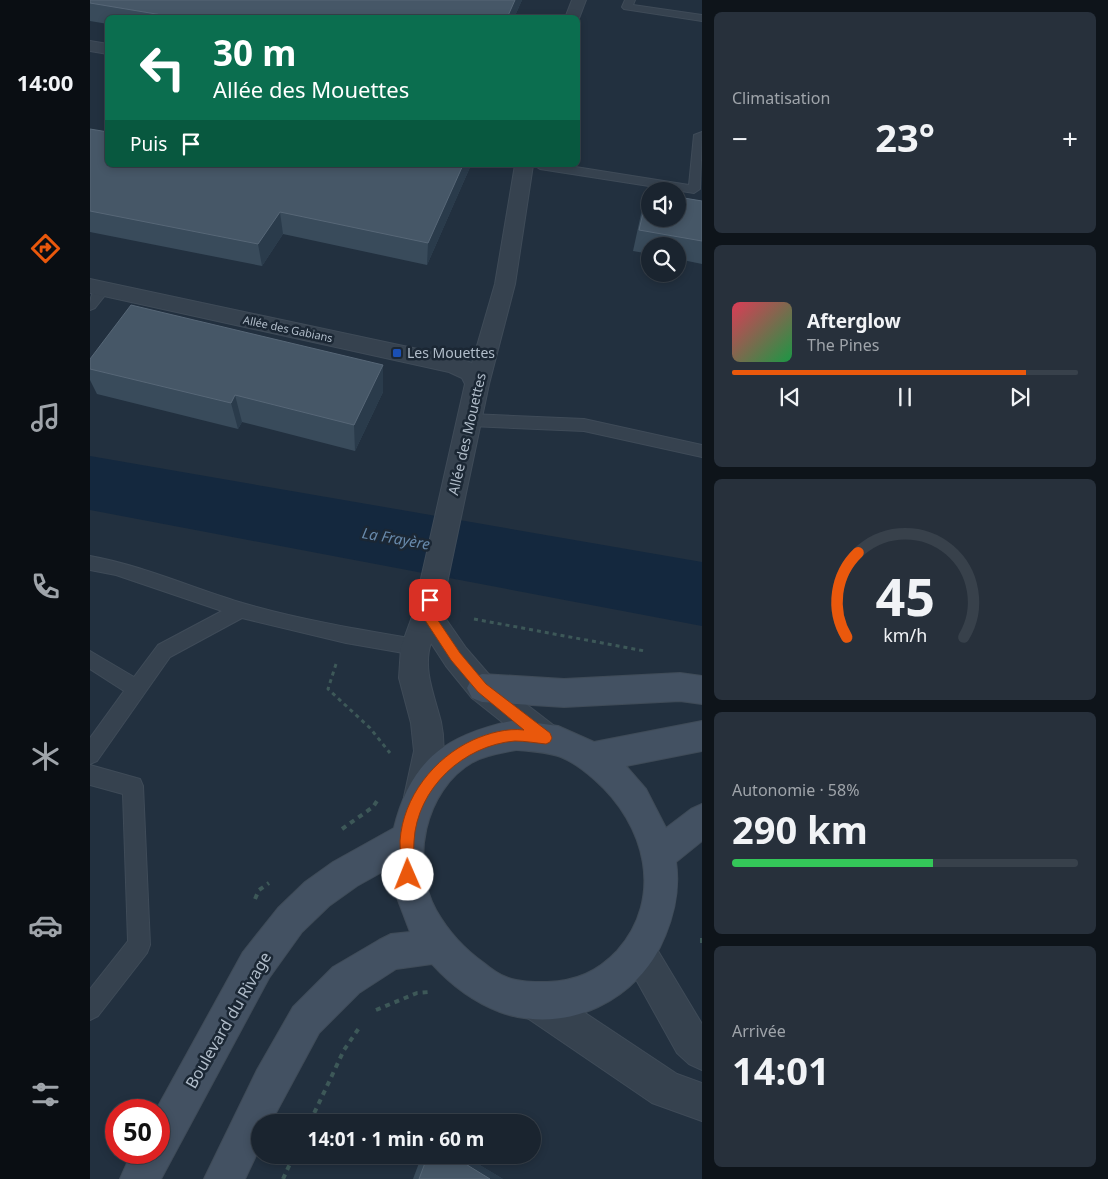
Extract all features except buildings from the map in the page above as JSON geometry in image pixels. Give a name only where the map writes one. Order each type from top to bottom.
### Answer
[{"type":"main road","points":[[482,688],[564,693],[680,687],[702,690]]},
{"type":"main road","points":[[516,735],[546,738],[570,745],[593,757],[623,782],[646,816],[659,855],[661,889],[655,922],[640,953],[613,981],[577,998],[536,1002],[500,994],[465,974],[437,946],[418,912],[408,875],[407,840],[412,818],[420,797],[438,772],[460,753],[487,740],[516,735]]},
{"type":"main road","points":[[593,757],[702,736]]},
{"type":"main road","points":[[659,855],[702,820]]},
{"type":"main road","name":"Boulevard du Rivage","points":[[170,1124],[256,965],[290,920],[317,894],[345,874],[407,840]]},
{"type":"main road","points":[[224,1179],[270,1083],[306,1020],[346,980],[391,952],[437,946]]},
{"type":"main road","points":[[140,1179],[148,1164]]},
{"type":"street","points":[[573,15],[579,0]]},
{"type":"street","points":[[90,46],[105,48]]},
{"type":"street","name":"Allée des Mouettes","points":[[420,797],[430,751],[426,723],[414,678],[415,647],[430,600],[477,384],[505,284],[524,167]]},
{"type":"street","name":"Allée des Gabians","points":[[94,293],[455,365],[470,372],[477,384]]},
{"type":"street","points":[[430,600],[456,657],[482,688],[546,738]]},
{"type":"street","points":[[640,953],[690,1040],[702,1051]]},
{"type":"street","points":[[536,1002],[666,1089],[702,1102]]},
{"type":"lane","points":[[630,0],[627,7],[702,18]]},
{"type":"lane","points":[[553,167],[694,189],[700,135],[702,135]]},
{"type":"lane","points":[[470,420],[584,425],[702,451]]},
{"type":"lane","points":[[90,563],[116,568],[241,610],[346,635],[415,647]]},
{"type":"lane","points":[[90,754],[164,651],[241,610]]},
{"type":"lane","points":[[90,659],[137,689]]},
{"type":"lane","points":[[90,774],[133,786],[139,945],[90,1008]]},
{"type":"path","points":[[469,621],[474,619],[654,653]]},
{"type":"path","points":[[346,635],[328,689],[370,728],[390,752],[391,761]]},
{"type":"path","points":[[335,835],[373,807],[382,793]]},
{"type":"path","points":[[250,907],[259,890],[275,879]]},
{"type":"path","points":[[702,938],[702,947]]},
{"type":"path","points":[[369,1013],[417,994],[437,991]]},
{"type":"path","points":[[314,1114],[344,1050],[364,1021]]},
{"type":"path","points":[[283,1179],[290,1164]]},
{"type":"waterway","name":"La Frayère","points":[[90,483],[702,594]]},
{"type":"place","name":"Les Mouettes","points":[[397,353]]},
{"type":"route","points":[[408,875],[407,840],[412,818],[420,797],[438,772],[460,753],[487,740],[516,735],[546,738],[506,708],[473,678],[456,657],[427,614],[430,600]]}]
